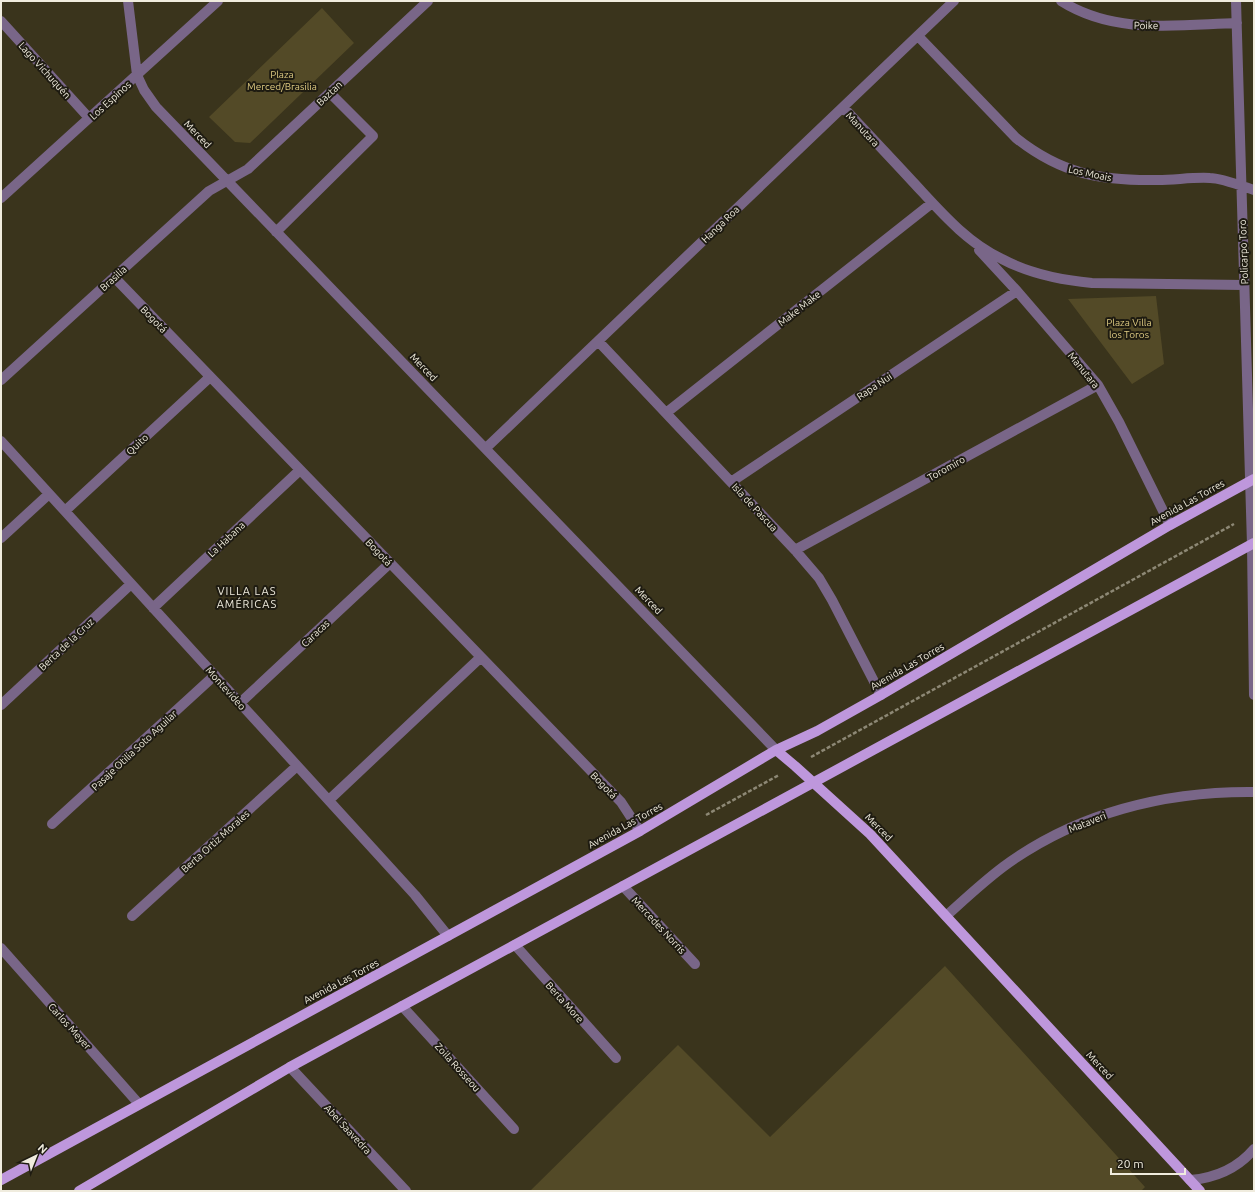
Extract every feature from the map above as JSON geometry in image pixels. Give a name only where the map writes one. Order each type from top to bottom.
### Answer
[{"type":"main road","name":"Avenida Las Torres","points":[[1,1180],[640,830],[776,750],[818,731],[1170,525],[1252,480]]},
{"type":"main road","points":[[79,1191],[290,1067],[1253,544]]},
{"type":"main road","name":"Merced","points":[[776,750],[870,834],[1200,1191]]},
{"type":"street","name":"Merced","points":[[128,1],[137,75],[152,103],[776,750]]},
{"type":"street","name":"Los Espinos","points":[[1,198],[218,1]]},
{"type":"street","name":"Baztan","points":[[227,181],[248,169],[428,1]]},
{"type":"street","name":"Hanga Roa","points":[[486,448],[954,1]]},
{"type":"street","name":"Poike","points":[[1061,1],[1089,15],[1122,24],[1237,23]]},
{"type":"street","name":"Policarpo Toro","points":[[1236,1],[1244,285],[1252,480],[1254,695]]},
{"type":"street","name":"Lago Vichuquén","points":[[1,21],[89,118]]},
{"type":"street","name":"Los Moais","points":[[918,36],[1016,138],[1030,149],[1061,166],[1078,173],[1102,178],[1136,180],[1212,178],[1254,190]]},
{"type":"street","points":[[276,232],[373,136],[330,93]]},
{"type":"street","name":"Manutara","points":[[843,107],[932,203],[1017,291],[1098,386],[1119,422],[1170,525]]},
{"type":"street","name":"Brasilia","points":[[1,380],[209,191],[227,181]]},
{"type":"street","name":"Make Make","points":[[666,413],[932,203]]},
{"type":"street","name":"Manutara","points":[[966,237],[1001,259],[1020,268],[1043,276],[1092,282],[1244,285]]},
{"type":"street","name":"Bogotá","points":[[114,277],[620,802],[640,830]]},
{"type":"street","name":"Rapa Nui","points":[[731,482],[1017,291]]},
{"type":"street","name":"Isla de Pascua","points":[[598,341],[795,550],[819,578],[881,695]]},
{"type":"street","name":"Quito","points":[[65,510],[210,377]]},
{"type":"street","name":"Toromiro","points":[[795,550],[1098,386]]},
{"type":"street","name":"Montevideo","points":[[1,441],[426,908],[448,936]]},
{"type":"street","name":"La Habana","points":[[153,608],[300,470]]},
{"type":"street","points":[[1,538],[49,494]]},
{"type":"street","name":"Caracas","points":[[240,703],[390,563]]},
{"type":"street","name":"Berta de la Cruz","points":[[1,705],[131,584]]},
{"type":"street","points":[[328,800],[481,657]]},
{"type":"street","name":"Pasaje Otilia Soto Aguilar","points":[[52,824],[215,675]]},
{"type":"street","name":"Berta Ortiz Morales","points":[[132,916],[297,766]]},
{"type":"street","name":"Mataveri","points":[[946,916],[988,878],[1020,855],[1063,831],[1092,818],[1122,808],[1160,799],[1200,794],[1254,792]]},
{"type":"street","name":"Mercedes Norris","points":[[623,886],[695,964]]},
{"type":"street","name":"Berta More","points":[[514,945],[616,1058]]},
{"type":"street","name":"Carlos Meyer","points":[[1,948],[139,1104]]},
{"type":"street","name":"Zoila Rosseou","points":[[402,1006],[514,1129]]},
{"type":"street","name":"Abel Saavedra","points":[[290,1067],[406,1191]]},
{"type":"street","points":[[1190,1180],[1208,1177],[1226,1171],[1239,1164],[1254,1149]]},
{"type":"green space","name":"Plaza Merced/Brasilia","points":[[322,8],[354,43],[250,143],[235,142],[209,117]]},
{"type":"green space","name":"Plaza Villa los Toros","points":[[1156,296],[1164,364],[1132,384],[1068,299]]},
{"type":"green space","points":[[945,966],[1145,1187],[1141,1191],[530,1191],[678,1045],[770,1137]]},
{"type":"district","name":"VILLA LAS AMÉRICAS","points":[[247,597]]}]
